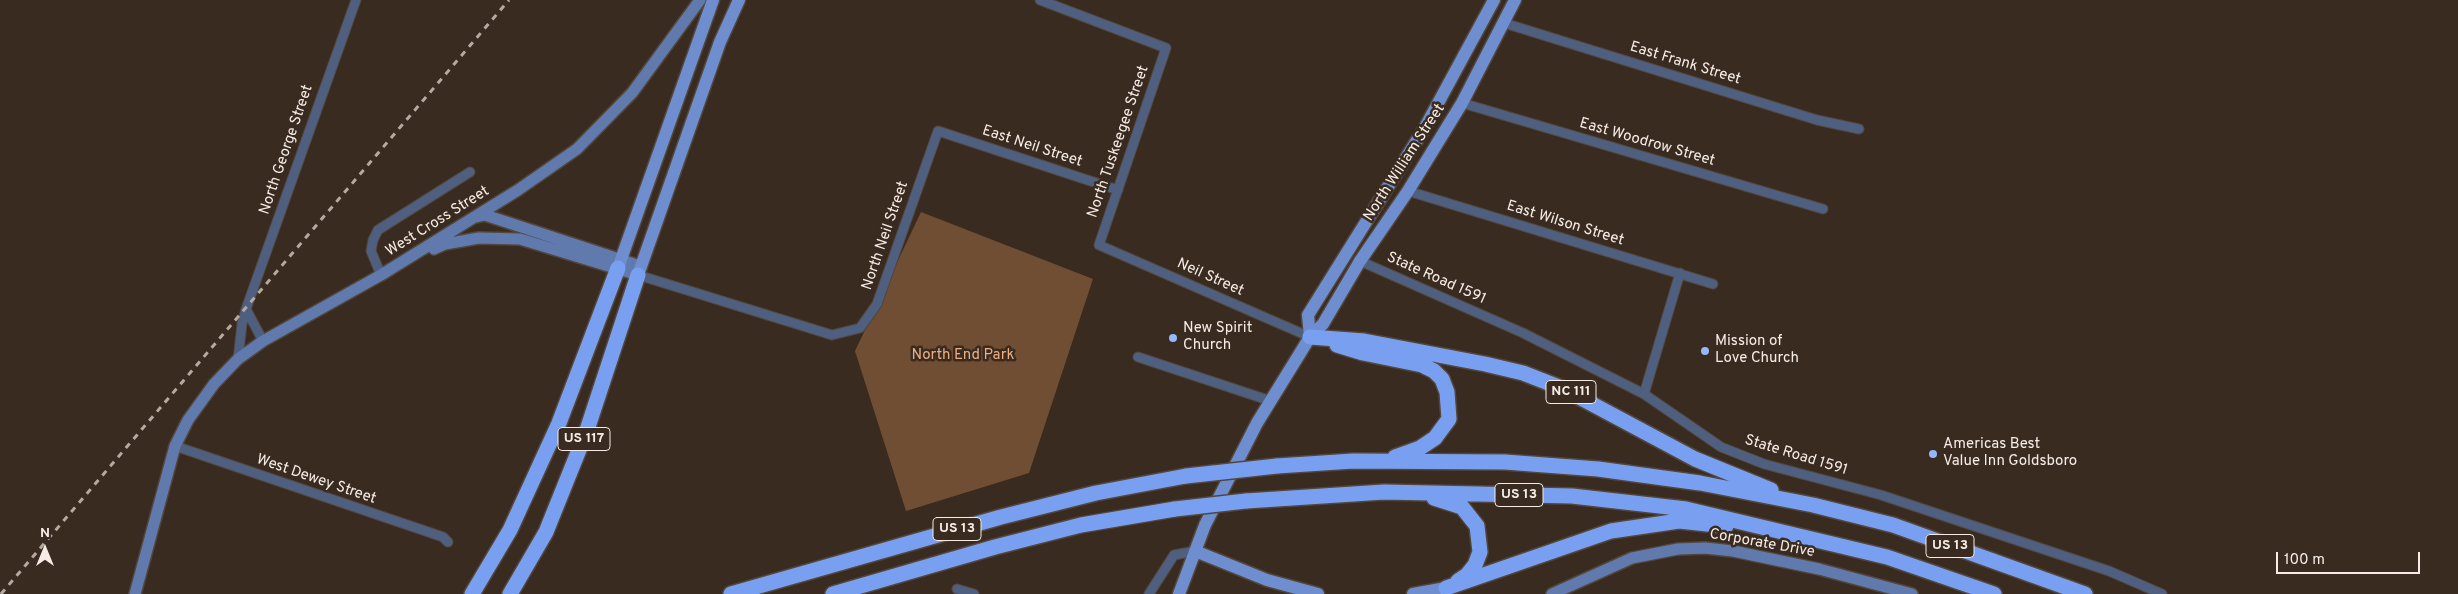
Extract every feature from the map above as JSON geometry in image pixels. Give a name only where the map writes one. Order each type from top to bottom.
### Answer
[{"type":"highway","name":"US 117","points":[[472,594],[510,530],[559,423],[619,264]]},
{"type":"highway","name":"US 117","points":[[510,594],[546,532],[584,439],[639,270]]},
{"type":"highway","points":[[1310,337],[1363,353],[1422,365],[1434,371],[1442,379],[1448,392],[1449,419],[1435,438],[1420,448],[1396,457],[1353,461]]},
{"type":"highway","name":"NC 111","points":[[1310,337],[1364,341],[1523,373],[1564,389],[1694,459],[1813,505]]},
{"type":"highway","name":"US 13","points":[[731,594],[1001,517],[1096,493],[1186,476],[1277,466],[1353,461],[1506,462],[1598,468],[1700,483],[1813,505],[1893,525],[2084,594]]},
{"type":"highway","points":[[1384,492],[1449,502],[1462,507],[1474,521],[1477,526],[1480,552],[1475,566],[1449,591]]},
{"type":"highway","name":"US 13","points":[[834,594],[995,547],[1081,526],[1175,509],[1246,501],[1384,492],[1572,496],[1686,508],[1887,557],[1994,594]]},
{"type":"highway","points":[[1449,591],[1611,531],[1679,521],[1788,532]]},
{"type":"main road","name":"West Cross Street","points":[[381,275],[552,167],[603,125],[655,64],[700,0]]},
{"type":"main road","name":"US 117","points":[[619,264],[713,0]]},
{"type":"main road","name":"US 117","points":[[639,270],[720,42],[739,0]]},
{"type":"main road","name":"North William Street","points":[[1310,337],[1308,315],[1424,129],[1494,0]]},
{"type":"main road","name":"North William Street","points":[[1179,594],[1205,524],[1271,401],[1310,337],[1323,324],[1360,261],[1408,191],[1462,103],[1515,0]]},
{"type":"main road","points":[[475,217],[485,215],[619,264]]},
{"type":"main road","name":"West Cross Street","points":[[381,275],[445,244],[478,238],[520,239],[639,270]]},
{"type":"main road","points":[[134,594],[175,446],[188,420],[206,394],[238,359],[263,341],[381,275]]},
{"type":"main road","name":"Corporate Drive","points":[[1552,594],[1632,558],[1678,549],[1705,548],[1733,551],[1819,569],[1912,594]]},
{"type":"main road","points":[[1195,551],[1267,580],[1297,590],[1318,594]]},
{"type":"main road","points":[[1413,594],[1449,591]]},
{"type":"street","name":"North George Street","points":[[238,359],[246,309],[356,0]]},
{"type":"street","name":"North Tuskeegee Street","points":[[1040,0],[1166,48],[1099,245]]},
{"type":"street","name":"East Frank Street","points":[[1504,22],[1817,120],[1859,129]]},
{"type":"street","name":"East Woodrow Street","points":[[1462,103],[1823,209]]},
{"type":"street","name":"East Neil Street","points":[[938,131],[1118,190]]},
{"type":"street","name":"North Neil Street","points":[[782,321],[832,335],[860,328],[877,304],[938,131]]},
{"type":"street","points":[[381,275],[371,251],[373,240],[378,230],[470,172]]},
{"type":"street","name":"East Wilson Street","points":[[1408,191],[1713,284]]},
{"type":"street","name":"Neil Street","points":[[1099,245],[1310,337]]},
{"type":"street","name":"State Road 1591","points":[[1360,261],[1523,333],[1644,394],[1721,447],[1764,464],[1881,495],[2109,571],[2162,594]]},
{"type":"street","name":"West Cross Street","points":[[639,270],[671,285],[782,321]]},
{"type":"street","points":[[1644,394],[1680,273]]},
{"type":"street","points":[[246,309],[263,341]]},
{"type":"street","points":[[1138,357],[1271,401]]},
{"type":"street","name":"West Dewey Street","points":[[175,446],[442,537],[448,542]]},
{"type":"street","points":[[1149,594],[1174,555],[1195,551]]},
{"type":"street","points":[[957,589],[974,594]]},
{"type":"green space","name":"North End Park","points":[[921,212],[1093,279],[1029,473],[906,511],[855,351]]},
{"type":"railway","points":[[1,594],[509,0]]},
{"type":"place","name":"New Spirit Church","points":[[1173,338]]},
{"type":"place","name":"Mission of Love Church","points":[[1705,351]]},
{"type":"place","name":"Americas Best Value Inn Goldsboro","points":[[1933,454]]}]
